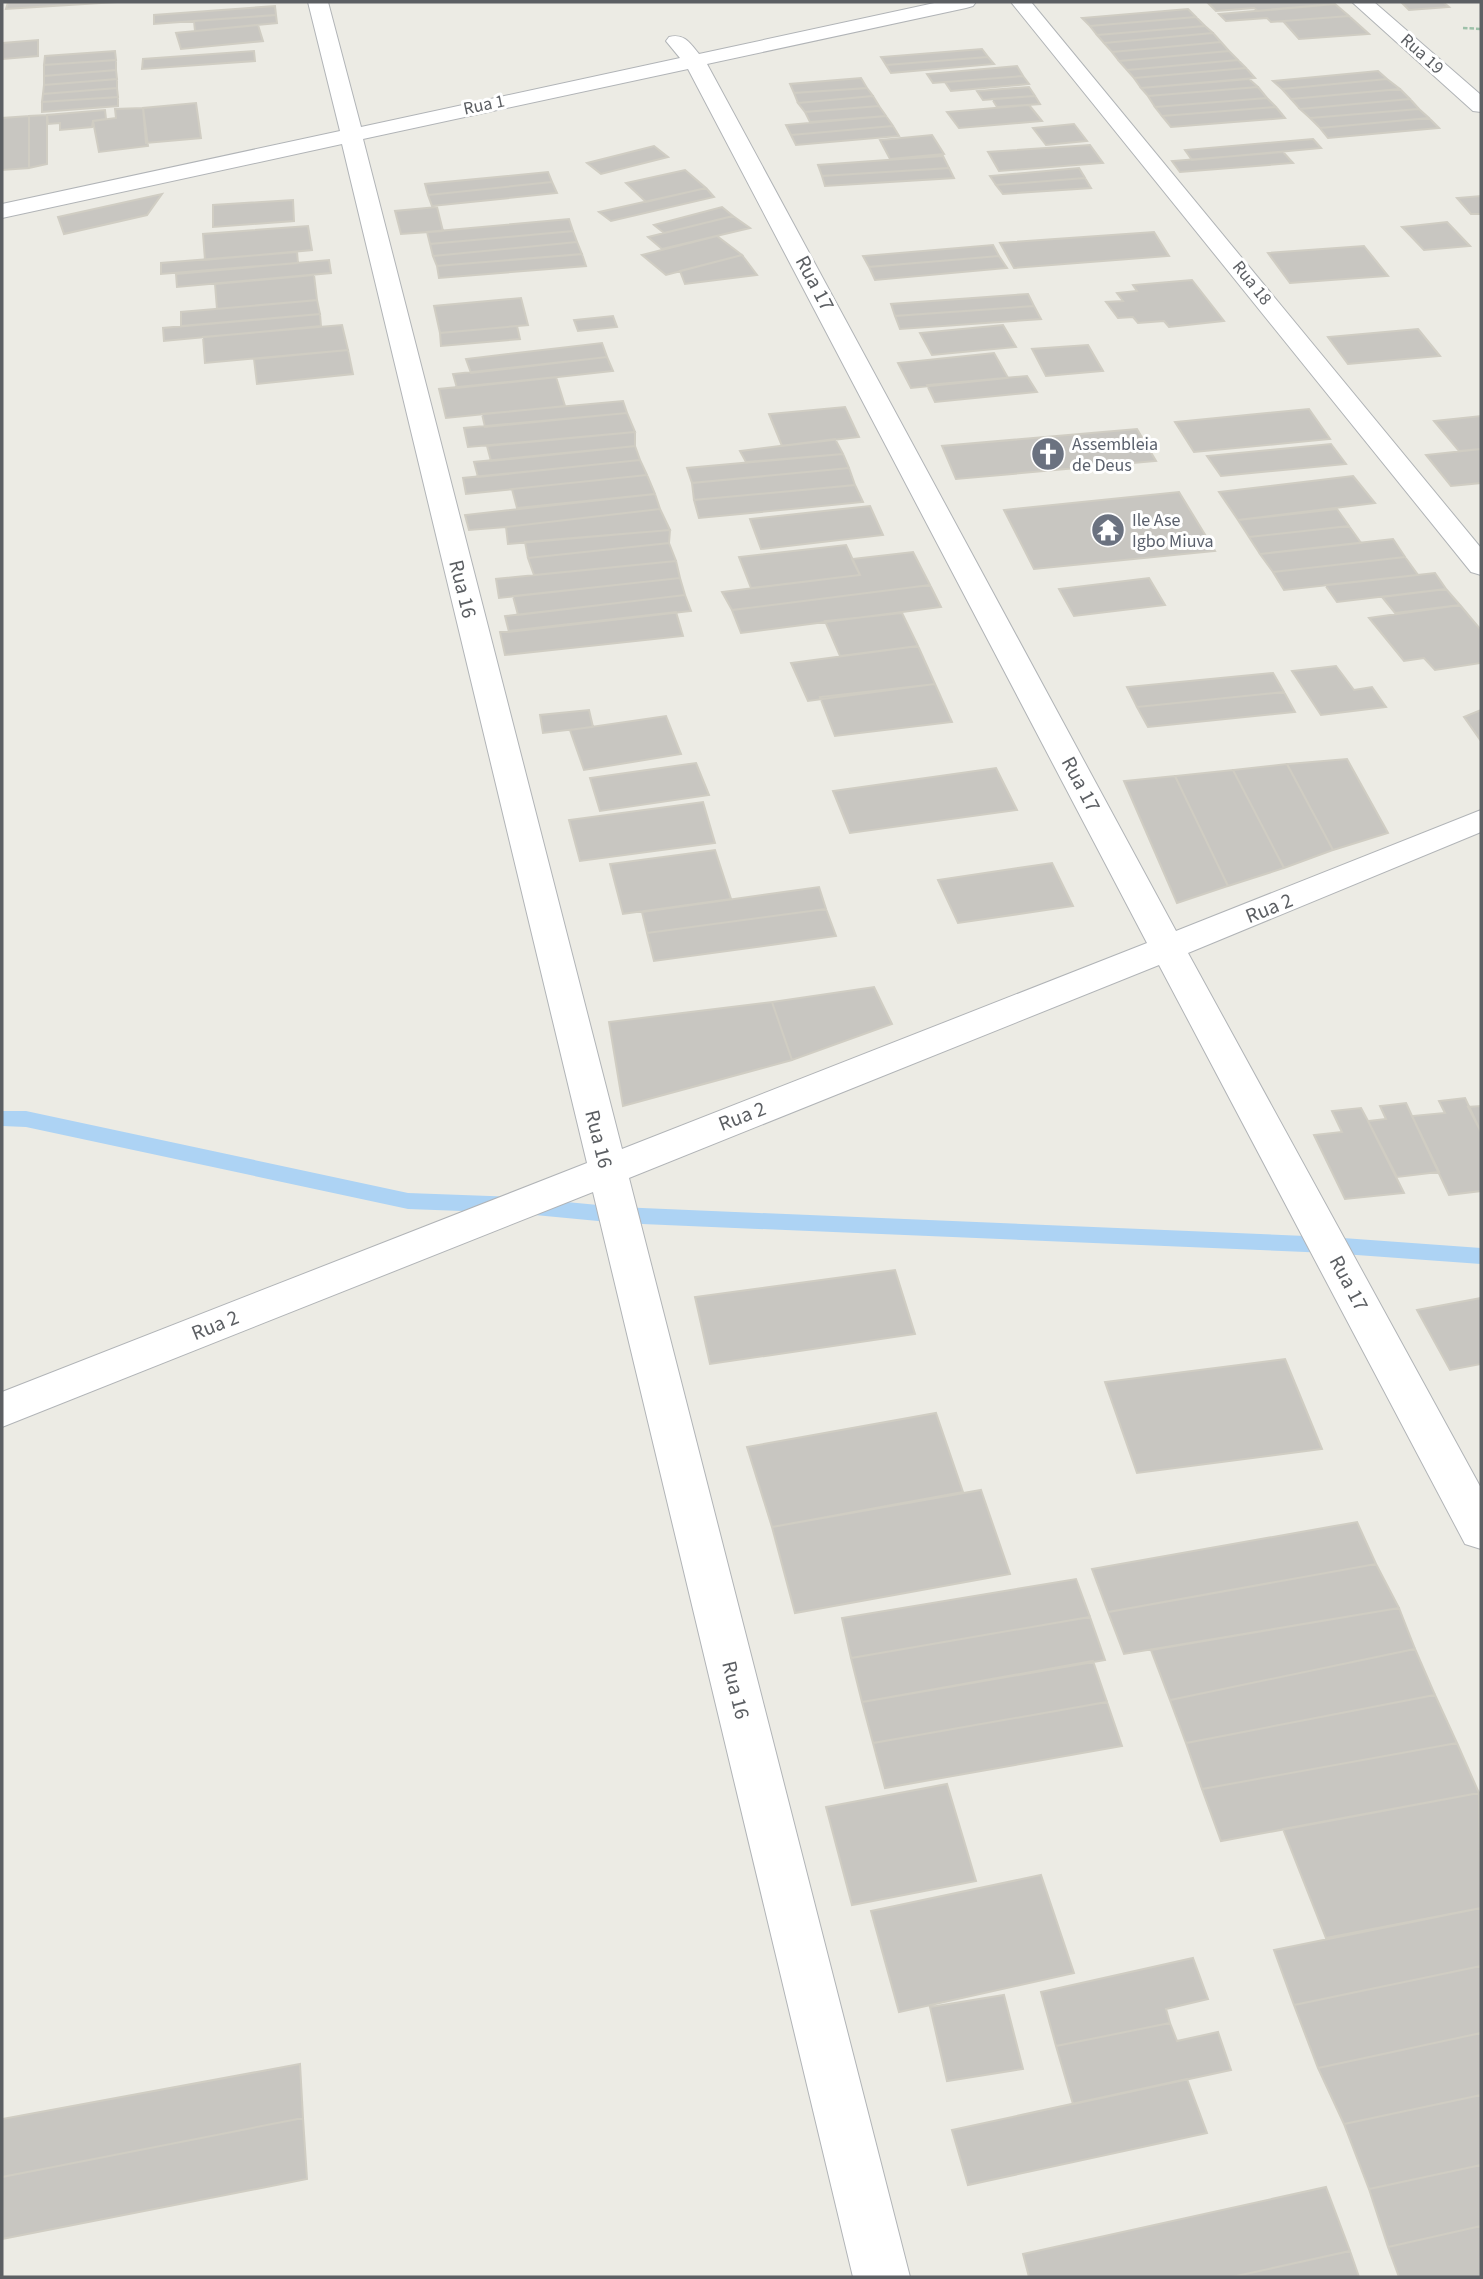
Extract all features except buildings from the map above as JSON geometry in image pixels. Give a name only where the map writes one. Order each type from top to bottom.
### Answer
[{"type":"street","name":"Rua 16","points":[[318,2],[882,2277]]},
{"type":"street","name":"Rua 1","points":[[2,211],[348,119],[681,46],[966,2]]},
{"type":"street","name":"Rua 18","points":[[1021,2],[1481,566]]},
{"type":"street","name":"Rua 19","points":[[1363,2],[1481,106]]},
{"type":"street","name":"Rua 17","points":[[681,46],[1481,1530]]},
{"type":"street","name":"Rua 2","points":[[2,1410],[1168,949],[1481,820]]},
{"type":"waterway","points":[[2,1118],[26,1119],[408,1201],[514,1205],[619,1215],[1329,1245],[1481,1256]]},
{"type":"place","name":"Assembleia de Deus","points":[[1048,454]]},
{"type":"place","name":"Ile Ase Igbo Miuva","points":[[1108,530]]}]
